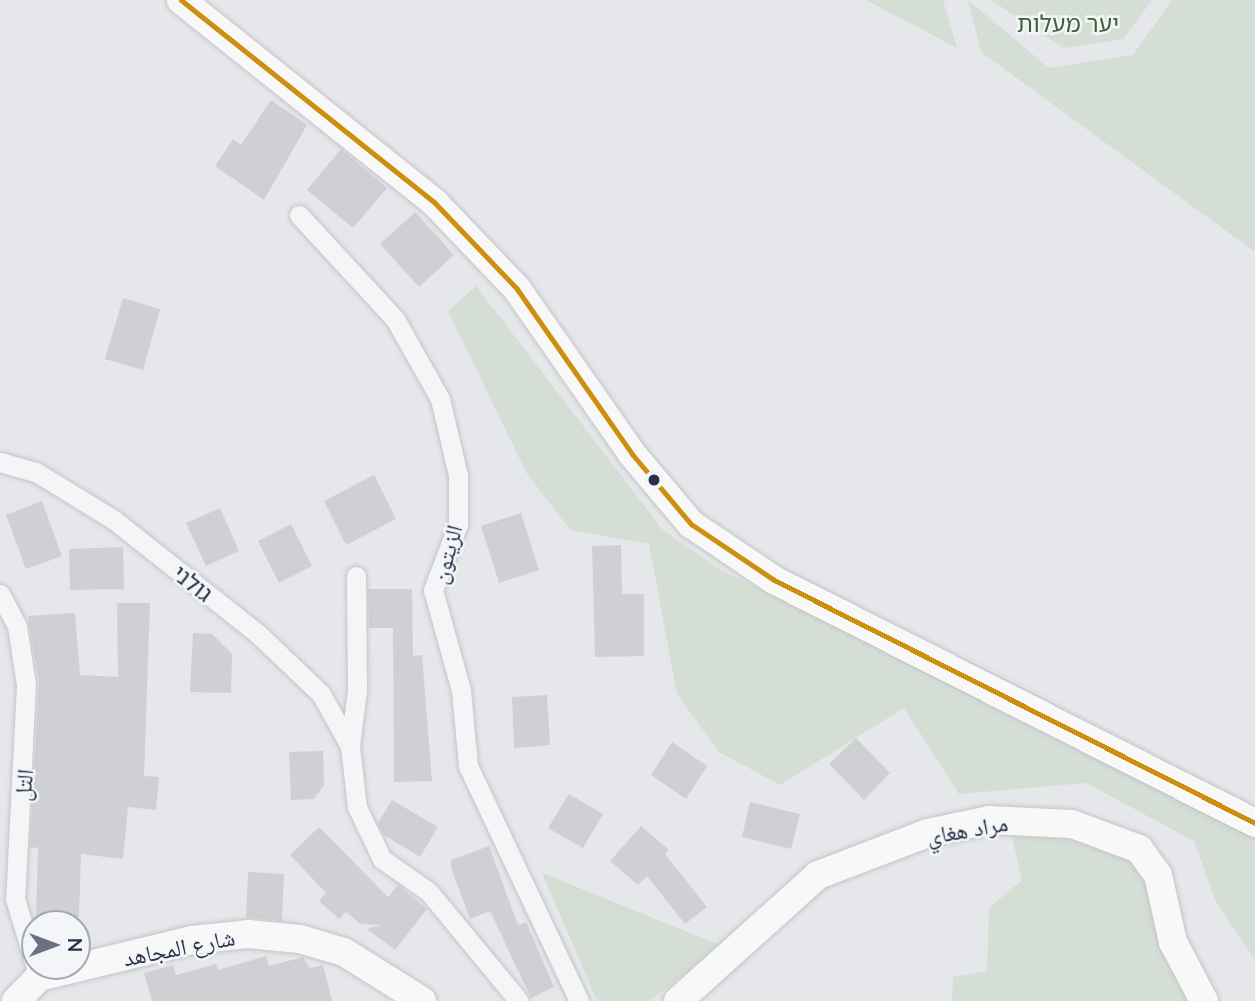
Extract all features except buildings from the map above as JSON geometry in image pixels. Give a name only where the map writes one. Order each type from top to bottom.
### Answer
[{"type":"main road","points":[[181,0],[434,202],[517,289],[632,454],[691,524],[774,580],[1255,823]]},
{"type":"main road","name":"مراد هغاي","points":[[678,1001],[818,875],[928,833],[989,820],[1072,824],[1139,849],[1158,875],[1173,942],[1204,1001]]},
{"type":"main road","name":"شارع المجاهد","points":[[91,964],[192,940],[248,934],[300,939],[344,952],[422,1001]]},
{"type":"main road","points":[[16,1001],[36,980]]},
{"type":"street","name":"الزيتون","points":[[299,215],[396,319],[440,399],[458,475],[458,524],[433,590],[461,690],[468,766],[579,1001]]},
{"type":"street","name":"גולני","points":[[0,462],[36,472],[114,520],[257,632],[321,694],[350,746]]},
{"type":"street","points":[[356,576],[358,690],[350,746],[358,807],[382,859],[429,892],[519,1001]]},
{"type":"street","name":"التل","points":[[0,594],[18,626],[26,685],[15,899],[21,918]]},
{"type":"green space","name":"יער מעלות","points":[[866,0],[943,0],[957,48]]},
{"type":"green space","points":[[968,0],[1049,68],[1133,55],[1172,0],[1255,0],[1255,252],[981,52]]},
{"type":"green space","name":"יער מעלות","points":[[991,0],[1152,0],[1123,39],[1064,48]]},
{"type":"green space","points":[[476,286],[663,530],[719,569],[1255,833],[1255,960],[1216,902],[1194,841],[1086,783],[959,794],[904,708],[780,785],[719,752],[677,694],[649,544],[570,530],[526,472],[448,311]]},
{"type":"green space","points":[[1011,833],[1067,833],[1128,847],[1183,960],[1212,1001],[952,1001],[953,977],[987,971],[989,908],[1022,880]]},
{"type":"green space","points":[[542,873],[720,945],[650,1001],[597,1001]]},
{"type":"transit line","points":[[181,0],[434,202],[517,289],[632,454],[691,524],[774,580],[1255,823]]}]
